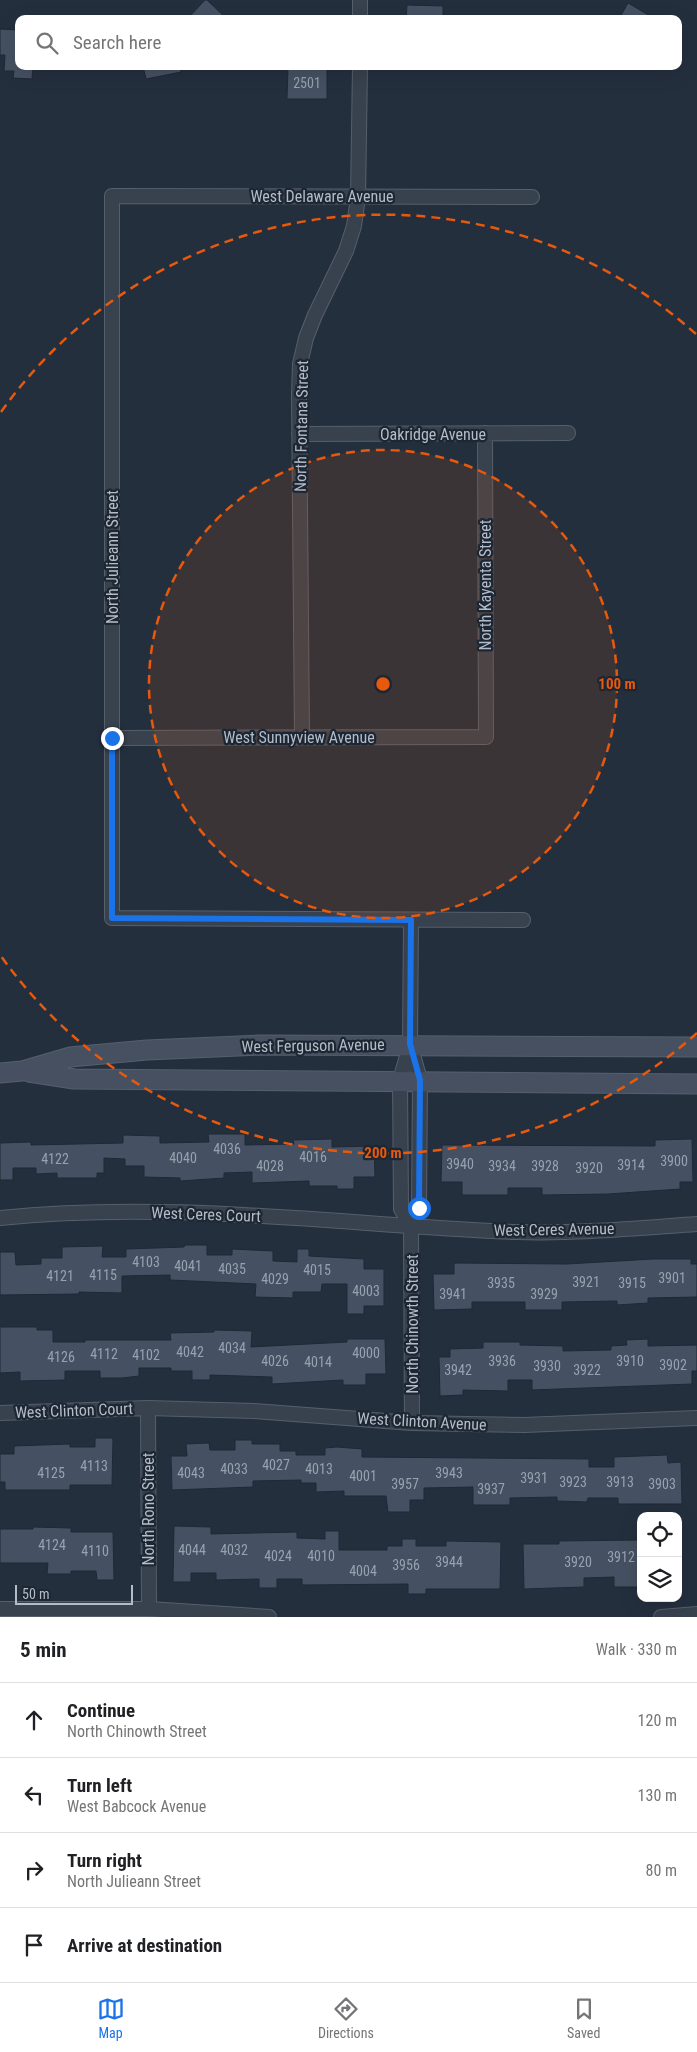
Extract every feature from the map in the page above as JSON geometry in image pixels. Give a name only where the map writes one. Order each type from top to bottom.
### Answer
[{"type":"street","points":[[360,0],[360,15]]},
{"type":"street","name":"North Fontana Street","points":[[302,737],[300,364],[306,338],[315,315],[346,251],[354,226],[358,197],[360,70]]},
{"type":"street","name":"West Delaware Avenue","points":[[112,196],[532,197]]},
{"type":"street","name":"North Julieann Street","points":[[112,196],[112,918],[411,920]]},
{"type":"street","name":"North Kayenta Street","points":[[485,433],[486,736]]},
{"type":"street","name":"Oakridge Avenue","points":[[299,434],[568,433]]},
{"type":"street","name":"West Sunnyview Avenue","points":[[112,738],[486,736]]},
{"type":"street","points":[[411,920],[523,920]]},
{"type":"street","name":"North Chinowth Street","points":[[411,920],[410,1044],[400,1080],[401,1209],[411,1226]]},
{"type":"street","name":"West Ferguson Avenue","points":[[0,1073],[22,1071],[70,1057],[147,1050],[270,1044],[697,1047]]},
{"type":"street","name":"North Chinowth Street","points":[[410,1044],[420,1080],[419,1208],[411,1226],[412,1422]]},
{"type":"street","name":"West Ferguson Avenue","points":[[22,1071],[74,1079],[420,1080],[697,1084]]},
{"type":"street","name":"West Ceres Court","points":[[0,1218],[35,1214],[187,1212],[411,1226]]},
{"type":"street","name":"West Ceres Avenue","points":[[411,1226],[519,1232],[697,1224]]},
{"type":"street","name":"West Clinton Avenue","points":[[148,1408],[254,1411],[412,1422],[533,1425],[697,1418]]},
{"type":"street","name":"West Clinton Court","points":[[0,1413],[148,1408]]},
{"type":"street","name":"North Rono Street","points":[[148,1408],[149,1609]]},
{"type":"street","points":[[0,1609],[149,1609],[269,1617]]},
{"type":"street","points":[[660,1617],[697,1614]]},
{"type":"building","points":[[207,0],[223,15],[191,15]]},
{"type":"building","points":[[628,3],[648,15],[621,15]]},
{"type":"building","points":[[407,5],[443,6],[443,15],[406,15]]},
{"type":"building","points":[[0,29],[15,30],[15,70],[33,70],[32,79],[13,78],[14,71],[4,71],[5,55],[0,55]]},
{"type":"building","points":[[144,70],[181,70],[181,72],[146,79]]},
{"type":"building","points":[[288,70],[327,70],[327,99],[287,99]]},
{"type":"building","points":[[208,1134],[245,1134],[245,1145],[294,1144],[293,1140],[332,1139],[332,1147],[374,1146],[375,1177],[354,1177],[354,1189],[337,1189],[337,1186],[309,1186],[309,1181],[252,1183],[252,1172],[224,1173],[224,1178],[180,1181],[180,1178],[144,1177],[144,1166],[125,1166],[125,1159],[104,1158],[104,1173],[97,1173],[97,1178],[57,1178],[57,1173],[36,1174],[36,1168],[13,1168],[13,1180],[0,1180],[0,1143],[31,1142],[31,1145],[123,1143],[123,1135],[160,1136],[160,1143],[209,1142]]},
{"type":"building","points":[[692,1139],[693,1182],[680,1182],[680,1189],[608,1194],[542,1195],[542,1188],[508,1188],[508,1195],[462,1195],[462,1182],[441,1182],[442,1145],[655,1146],[655,1140]]},
{"type":"building","points":[[185,1245],[207,1245],[207,1255],[232,1255],[232,1249],[273,1251],[273,1261],[297,1262],[297,1249],[309,1249],[309,1256],[364,1259],[364,1269],[384,1269],[384,1306],[364,1306],[364,1314],[347,1314],[347,1284],[322,1284],[321,1292],[293,1292],[293,1298],[255,1297],[256,1284],[170,1280],[170,1275],[122,1276],[122,1293],[79,1292],[79,1294],[0,1295],[0,1252],[15,1252],[16,1265],[41,1264],[41,1258],[62,1258],[62,1247],[103,1246],[102,1257],[126,1257],[126,1249],[184,1247]]},
{"type":"building","points":[[653,1259],[691,1259],[691,1264],[697,1264],[697,1297],[648,1298],[648,1303],[617,1305],[617,1301],[562,1302],[562,1310],[525,1310],[525,1302],[472,1302],[472,1309],[434,1310],[433,1274],[454,1274],[454,1263],[567,1264]]},
{"type":"building","points":[[0,1327],[37,1327],[37,1330],[53,1330],[53,1342],[171,1340],[170,1333],[214,1332],[214,1330],[252,1331],[251,1347],[347,1342],[347,1339],[385,1339],[386,1374],[366,1374],[366,1385],[343,1385],[343,1380],[272,1384],[272,1377],[210,1375],[210,1380],[192,1380],[192,1371],[171,1371],[171,1368],[139,1368],[139,1376],[122,1378],[100,1378],[100,1371],[65,1371],[65,1380],[20,1381],[20,1372],[0,1373]]},
{"type":"building","points":[[648,1339],[648,1346],[697,1345],[697,1371],[692,1371],[692,1384],[532,1390],[532,1380],[508,1380],[508,1391],[463,1390],[463,1395],[440,1396],[439,1357],[450,1357],[450,1349],[483,1348],[483,1342],[520,1342],[520,1345],[563,1346],[563,1351],[611,1350],[611,1346],[627,1345],[626,1340]]},
{"type":"building","points":[[95,1438],[113,1438],[112,1485],[70,1485],[70,1490],[5,1490],[5,1482],[0,1482],[0,1454],[14,1454],[14,1446],[70,1444],[70,1447],[95,1447]]},
{"type":"building","points":[[235,1440],[252,1440],[252,1444],[280,1444],[280,1451],[296,1451],[296,1455],[325,1455],[325,1448],[337,1447],[362,1449],[362,1457],[589,1459],[589,1467],[614,1467],[614,1457],[667,1455],[668,1463],[681,1462],[682,1504],[618,1504],[618,1498],[588,1498],[587,1502],[557,1501],[557,1497],[510,1498],[510,1505],[473,1505],[473,1487],[424,1488],[424,1500],[410,1500],[410,1512],[388,1512],[386,1496],[344,1496],[344,1491],[316,1492],[316,1483],[301,1483],[301,1480],[253,1481],[253,1487],[172,1490],[171,1456],[187,1456],[186,1444],[209,1443],[210,1450],[235,1450]]},
{"type":"building","points":[[174,1526],[211,1527],[211,1534],[297,1532],[297,1538],[325,1539],[325,1531],[339,1531],[339,1550],[387,1550],[387,1546],[402,1546],[402,1539],[416,1539],[416,1546],[446,1546],[446,1541],[501,1542],[500,1589],[426,1589],[426,1594],[408,1594],[408,1584],[302,1585],[302,1579],[277,1579],[277,1588],[259,1588],[259,1579],[216,1580],[216,1573],[191,1573],[191,1582],[173,1582]]},
{"type":"building","points":[[33,1527],[71,1528],[71,1532],[113,1532],[114,1580],[97,1580],[96,1571],[71,1571],[71,1574],[47,1574],[48,1563],[0,1563],[0,1529],[33,1529]]},
{"type":"building","points":[[637,1540],[637,1587],[614,1587],[614,1577],[584,1578],[584,1587],[524,1589],[523,1544],[559,1544],[559,1541]]},
{"type":"route","points":[[112,738],[112,918],[411,920],[410,1044],[420,1080],[419,1208]]}]
